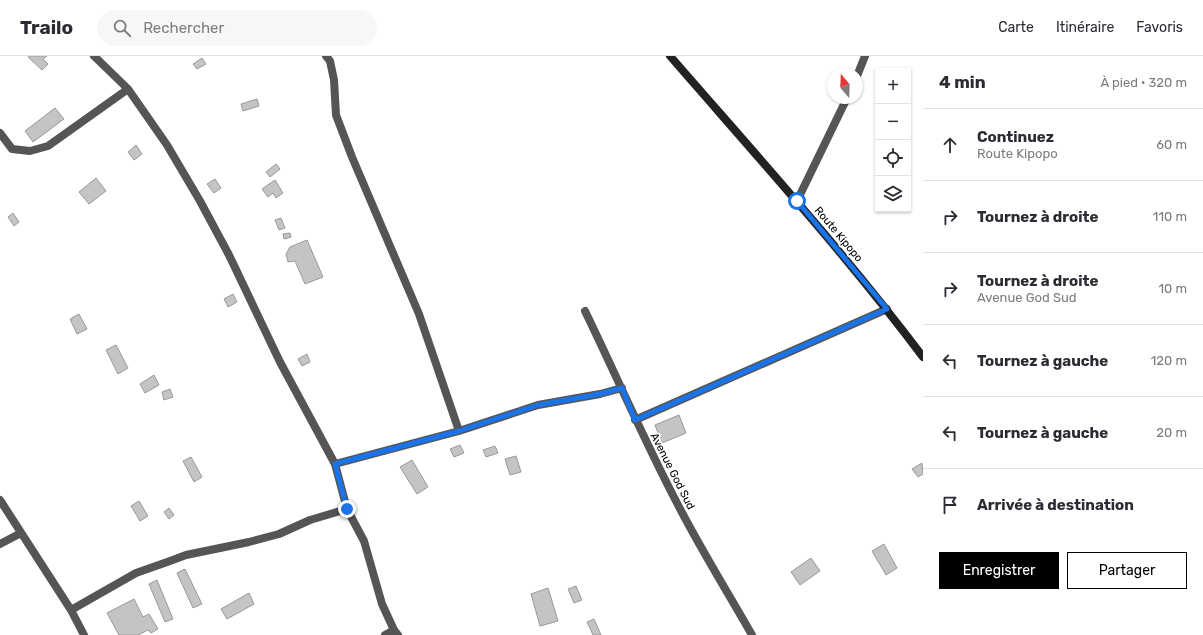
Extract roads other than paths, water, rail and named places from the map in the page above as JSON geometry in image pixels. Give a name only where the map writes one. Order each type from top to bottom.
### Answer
[{"type":"main road","name":"Route Kipopo","points":[[670,56],[797,201],[887,309],[923,358]]},
{"type":"street","points":[[94,56],[128,89],[167,145],[200,201],[229,255],[280,362],[335,464],[347,509],[364,541],[382,604],[396,633],[385,635]]},
{"type":"street","points":[[326,56],[330,61],[334,80],[336,115],[352,157],[419,314],[459,431]]},
{"type":"street","points":[[860,68],[865,56]]},
{"type":"street","points":[[0,133],[12,149],[30,152],[48,146],[128,89]]},
{"type":"street","points":[[797,201],[843,104]]},
{"type":"street","points":[[635,420],[887,309]]},
{"type":"street","name":"Avenue God Sud","points":[[585,311],[622,388],[635,420],[677,504],[752,635]]},
{"type":"street","points":[[335,464],[459,431],[538,405],[600,394],[622,388]]},
{"type":"street","points":[[0,500],[71,610],[84,635]]},
{"type":"street","points":[[71,610],[136,573],[170,561],[278,534],[310,520],[347,509]]},
{"type":"street","points":[[0,544],[21,533]]}]
